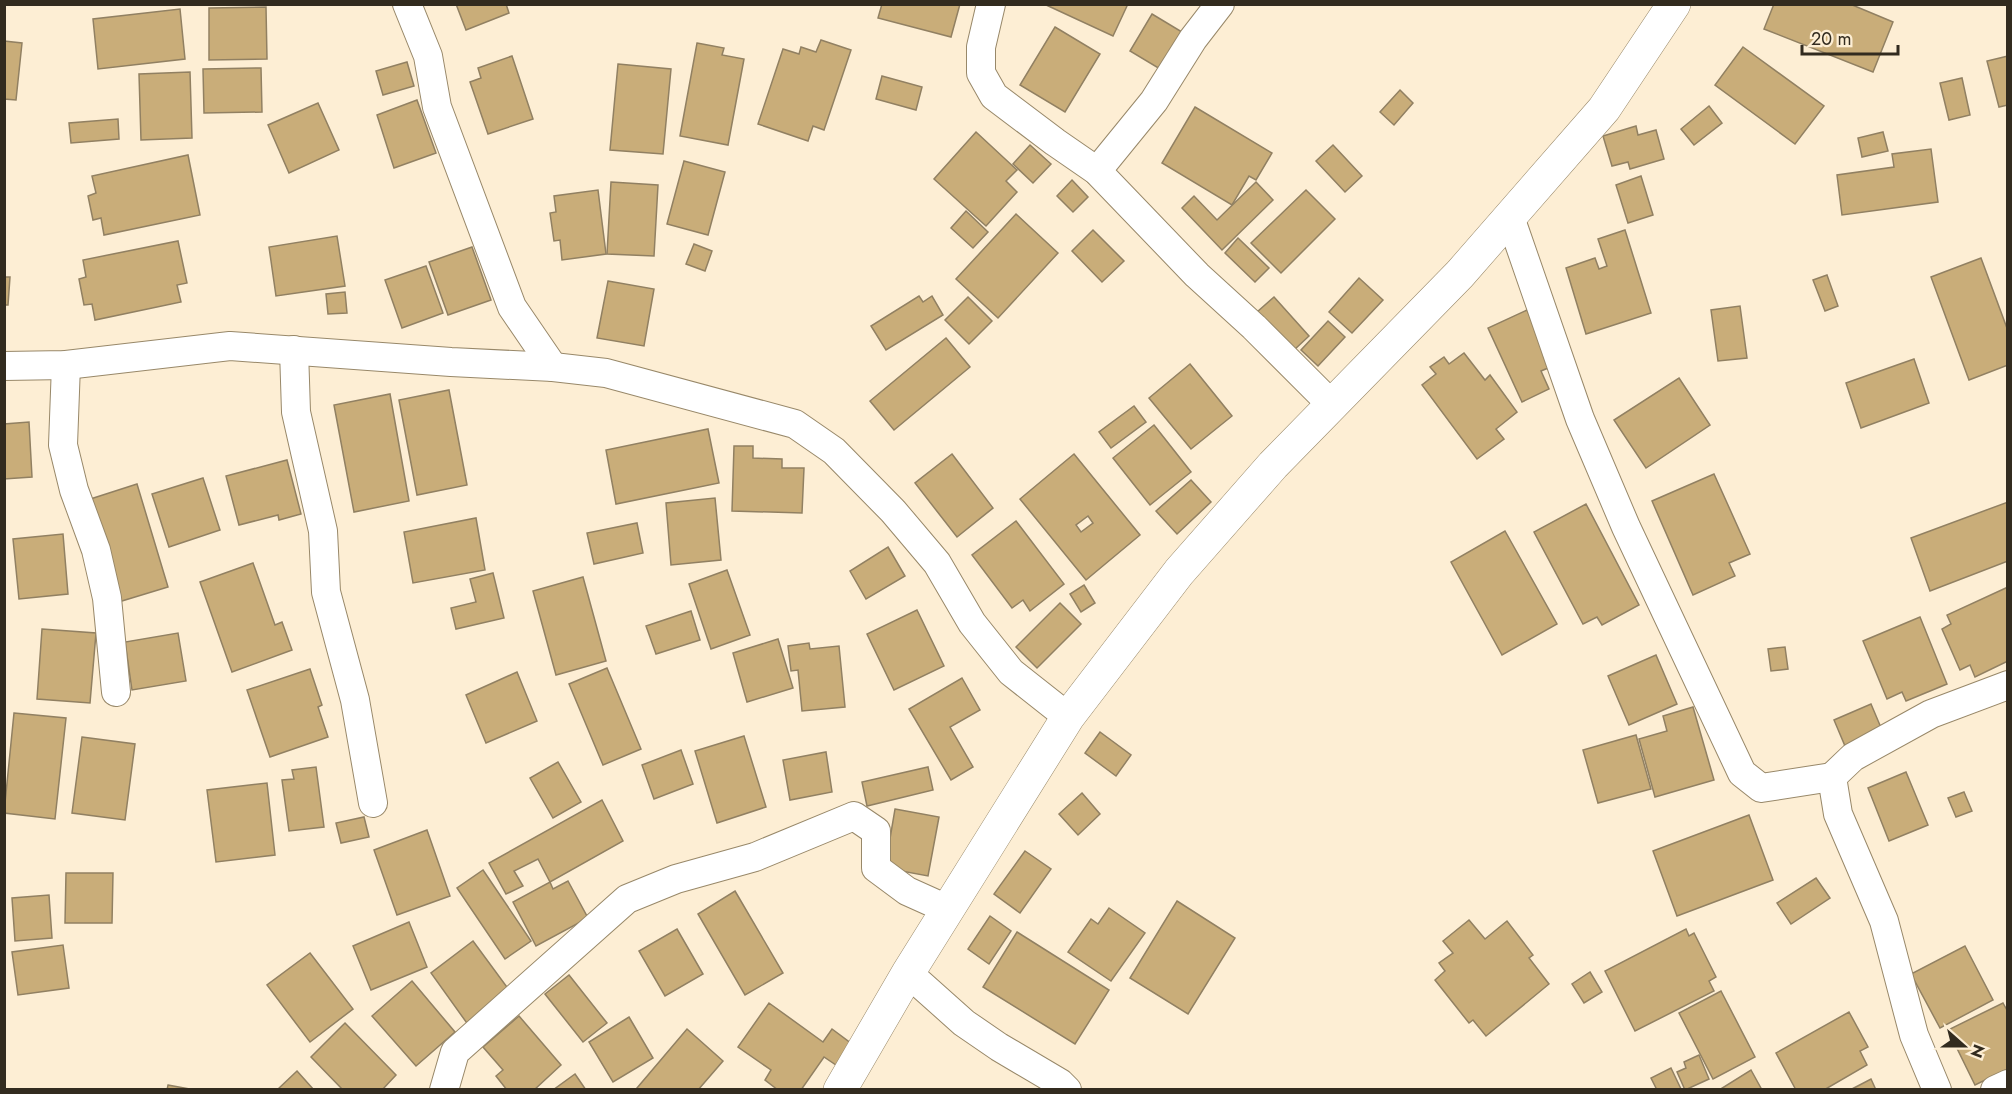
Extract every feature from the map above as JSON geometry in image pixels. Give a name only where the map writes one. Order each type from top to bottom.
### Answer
[{"type":"street","points":[[407,4],[428,56],[437,107],[512,307],[553,367]]},
{"type":"street","points":[[991,4],[981,47],[981,73],[994,96],[1097,171],[1197,275],[1254,327],[1332,405]]},
{"type":"street","points":[[1097,171],[1154,101],[1193,39],[1220,4]]},
{"type":"street","points":[[840,1089],[947,909],[1068,717],[1179,572],[1273,465],[1460,274],[1604,109],[1667,6]]},
{"type":"street","points":[[1510,217],[1584,430],[1631,538],[1742,773],[1761,788],[1832,777],[1853,757],[1931,714],[2007,685]]},
{"type":"street","points":[[4,366],[66,365],[230,346],[553,367],[606,373],[795,424],[834,451],[893,511],[936,563],[972,623],[1011,672],[1068,717]]},
{"type":"street","points":[[294,350],[296,412],[323,531],[326,592],[355,700],[373,803]]},
{"type":"street","points":[[66,365],[63,445],[74,490],[96,550],[107,598],[116,692]]},
{"type":"street","points":[[1832,777],[1838,814],[1884,921],[1914,1035],[1937,1089]]},
{"type":"street","points":[[444,1089],[455,1052],[627,899],[676,879],[755,857],[854,816],[876,831],[876,868],[907,891],[947,909]]},
{"type":"street","points":[[908,973],[964,1023],[1067,1089]]},
{"type":"street","points":[[1995,1089],[2007,1084]]},
{"type":"building","points":[[456,4],[506,4],[509,13],[466,30]]},
{"type":"building","points":[[882,4],[960,4],[951,37],[878,18]]},
{"type":"building","points":[[1044,4],[1125,4],[1127,6],[1113,36]]},
{"type":"building","points":[[1774,4],[1850,4],[1893,22],[1873,72],[1764,29]]},
{"type":"building","points":[[266,7],[267,59],[209,60],[209,8]]},
{"type":"building","points":[[180,9],[185,59],[98,69],[93,19]]},
{"type":"building","points":[[1152,14],[1182,32],[1160,69],[1130,51]]},
{"type":"building","points":[[1055,27],[1100,54],[1065,112],[1020,85]]},
{"type":"building","points":[[821,40],[851,50],[824,130],[813,126],[808,141],[758,124],[783,49],[799,54],[801,47],[816,52]]},
{"type":"building","points":[[4,41],[22,43],[16,100],[4,99]]},
{"type":"building","points":[[697,43],[724,48],[722,55],[744,59],[728,145],[680,136]]},
{"type":"building","points":[[1743,47],[1824,106],[1795,144],[1715,85]]},
{"type":"building","points":[[512,56],[533,119],[488,134],[470,82],[481,78],[478,68]]},
{"type":"building","points":[[2008,56],[2008,105],[1999,107],[1987,61]]},
{"type":"building","points":[[407,62],[414,86],[383,95],[376,71]]},
{"type":"building","points":[[618,64],[671,69],[663,154],[610,150]]},
{"type":"building","points":[[261,68],[262,112],[204,113],[203,69]]},
{"type":"building","points":[[190,72],[192,138],[141,140],[139,74]]},
{"type":"building","points":[[882,76],[922,87],[916,110],[876,99]]},
{"type":"building","points":[[1962,78],[1970,115],[1949,120],[1940,83]]},
{"type":"building","points":[[1400,90],[1413,103],[1394,125],[1380,112]]},
{"type":"building","points":[[417,100],[436,153],[394,168],[377,115]]},
{"type":"building","points":[[318,103],[339,150],[289,173],[268,125]]},
{"type":"building","points":[[1709,106],[1722,123],[1694,145],[1681,129]]},
{"type":"building","points":[[1195,107],[1272,153],[1256,180],[1249,176],[1232,205],[1162,163]]},
{"type":"building","points":[[118,119],[119,139],[71,143],[69,123]]},
{"type":"building","points":[[1636,126],[1638,135],[1656,130],[1664,159],[1630,169],[1628,162],[1612,166],[1603,136]]},
{"type":"building","points":[[976,132],[1017,170],[1006,181],[1017,192],[986,226],[934,179]]},
{"type":"building","points":[[1883,132],[1888,151],[1862,157],[1858,138]]},
{"type":"building","points":[[1030,145],[1051,164],[1033,183],[1013,164]]},
{"type":"building","points":[[1333,145],[1362,176],[1345,192],[1316,161]]},
{"type":"building","points":[[1931,149],[1938,202],[1842,215],[1837,175],[1894,167],[1892,154]]},
{"type":"building","points":[[188,155],[200,215],[104,235],[101,218],[93,220],[88,196],[96,193],[92,176]]},
{"type":"building","points":[[684,161],[725,172],[708,235],[667,224]]},
{"type":"building","points":[[1641,176],[1653,215],[1628,223],[1616,185]]},
{"type":"building","points":[[1072,180],[1088,197],[1073,212],[1057,196]]},
{"type":"building","points":[[611,182],[658,185],[654,256],[607,254]]},
{"type":"building","points":[[1256,182],[1273,200],[1222,250],[1182,208],[1194,196],[1217,220]]},
{"type":"building","points":[[598,190],[606,254],[562,260],[560,240],[554,241],[550,213],[556,212],[554,196]]},
{"type":"building","points":[[1306,190],[1335,219],[1281,273],[1251,243]]},
{"type":"building","points":[[966,211],[988,232],[973,248],[951,228]]},
{"type":"building","points":[[1016,214],[1058,253],[998,318],[956,279]]},
{"type":"building","points":[[1093,230],[1124,261],[1102,282],[1072,251]]},
{"type":"building","points":[[1625,230],[1651,313],[1586,334],[1566,268],[1595,258],[1599,269],[1607,266],[1598,239]]},
{"type":"building","points":[[337,236],[345,286],[276,296],[269,247]]},
{"type":"building","points":[[1238,238],[1269,268],[1255,282],[1225,253]]},
{"type":"building","points":[[178,241],[187,283],[177,285],[181,302],[95,320],[92,304],[84,305],[79,279],[86,277],[83,260]]},
{"type":"building","points":[[694,244],[712,251],[705,271],[686,264]]},
{"type":"building","points":[[472,247],[491,300],[448,315],[429,262]]},
{"type":"building","points":[[1981,258],[2008,331],[2008,365],[1969,380],[1931,277]]},
{"type":"building","points":[[426,266],[443,313],[402,328],[385,280]]},
{"type":"building","points":[[1827,275],[1838,306],[1825,311],[1813,280]]},
{"type":"building","points":[[4,277],[10,277],[8,305],[4,305]]},
{"type":"building","points":[[1359,278],[1383,300],[1352,333],[1329,312]]},
{"type":"building","points":[[608,281],[654,289],[644,346],[597,338]]},
{"type":"building","points":[[345,292],[347,313],[328,314],[326,294]]},
{"type":"building","points":[[919,296],[923,302],[932,296],[943,315],[886,350],[871,326]]},
{"type":"building","points":[[968,297],[992,321],[969,344],[945,320]]},
{"type":"building","points":[[1274,297],[1309,336],[1293,351],[1257,312]]},
{"type":"building","points":[[1740,306],[1747,358],[1718,361],[1711,310]]},
{"type":"building","points":[[1527,310],[1553,366],[1541,371],[1549,389],[1522,402],[1488,328]]},
{"type":"building","points":[[1328,321],[1345,337],[1318,366],[1301,350]]},
{"type":"building","points":[[946,338],[970,367],[894,430],[870,401]]},
{"type":"building","points":[[1464,353],[1485,380],[1490,375],[1517,412],[1496,429],[1504,439],[1477,459],[1422,385],[1436,374],[1430,367],[1444,357],[1449,364]]},
{"type":"building","points":[[1914,359],[1929,403],[1861,428],[1846,383]]},
{"type":"building","points":[[1190,364],[1232,416],[1191,449],[1149,398]]},
{"type":"building","points":[[1679,378],[1710,425],[1646,468],[1614,420]]},
{"type":"building","points":[[449,390],[467,485],[417,495],[399,400]]},
{"type":"building","points":[[390,394],[409,501],[354,512],[334,405]]},
{"type":"building","points":[[1134,406],[1146,422],[1111,448],[1099,432]]},
{"type":"building","points":[[29,422],[32,477],[4,479],[4,424]]},
{"type":"building","points":[[1154,425],[1191,472],[1150,505],[1113,458]]},
{"type":"building","points":[[708,429],[719,483],[616,504],[606,450]]},
{"type":"building","points":[[734,446],[753,446],[753,458],[782,459],[782,468],[804,468],[802,513],[732,511]]},
{"type":"building","points":[[952,454],[993,508],[957,537],[915,483]]},
{"type":"building","points":[[1074,454],[1140,535],[1086,580],[1020,499]],"holes":[[[1088,516],[1093,523],[1081,532],[1076,525]]]},
{"type":"building","points":[[287,460],[301,514],[279,520],[278,515],[239,525],[226,476]]},
{"type":"building","points":[[1714,474],[1750,554],[1729,563],[1735,576],[1693,595],[1652,501]]},
{"type":"building","points":[[203,478],[220,530],[169,547],[152,494]]},
{"type":"building","points":[[1191,480],[1211,502],[1177,534],[1156,511]]},
{"type":"building","points":[[137,484],[168,587],[112,604],[81,502]]},
{"type":"building","points":[[715,498],[721,560],[671,565],[666,503]]},
{"type":"building","points":[[2008,502],[2008,561],[1930,591],[1911,538]]},
{"type":"building","points":[[1586,504],[1639,605],[1602,625],[1597,617],[1583,624],[1534,532]]},
{"type":"building","points":[[476,518],[485,570],[413,583],[404,532]]},
{"type":"building","points":[[1016,521],[1064,584],[1030,611],[1023,600],[1012,608],[972,555]]},
{"type":"building","points":[[637,523],[643,553],[594,564],[587,533]]},
{"type":"building","points":[[1505,531],[1557,624],[1502,655],[1451,562]]},
{"type":"building","points":[[63,534],[68,594],[19,599],[13,539]]},
{"type":"building","points":[[888,547],[905,576],[866,599],[850,571]]},
{"type":"building","points":[[253,563],[275,625],[282,622],[292,650],[232,672],[200,582]]},
{"type":"building","points":[[727,570],[750,635],[711,649],[689,584]]},
{"type":"building","points":[[493,573],[504,618],[456,629],[451,608],[476,602],[470,579]]},
{"type":"building","points":[[583,577],[606,661],[556,675],[533,591]]},
{"type":"building","points":[[1084,585],[1095,603],[1081,612],[1070,594]]},
{"type":"building","points":[[2008,587],[2008,661],[1975,677],[1970,665],[1960,670],[1942,629],[1951,624],[1947,615]]},
{"type":"building","points":[[1060,603],[1081,624],[1037,668],[1016,647]]},
{"type":"building","points":[[917,610],[944,666],[894,690],[867,634]]},
{"type":"building","points":[[691,611],[700,640],[656,654],[646,626]]},
{"type":"building","points":[[1920,617],[1947,684],[1906,701],[1902,692],[1887,699],[1863,641]]},
{"type":"building","points":[[42,629],[96,633],[90,703],[37,699]]},
{"type":"building","points":[[178,633],[186,681],[132,690],[125,642]]},
{"type":"building","points":[[778,639],[793,688],[747,702],[733,653]]},
{"type":"building","points":[[809,643],[810,649],[839,646],[845,707],[802,711],[798,670],[791,671],[788,646]]},
{"type":"building","points":[[1785,647],[1788,669],[1771,671],[1768,649]]},
{"type":"building","points":[[1656,655],[1677,704],[1629,725],[1608,676]]},
{"type":"building","points":[[607,668],[641,749],[603,765],[569,684]]},
{"type":"building","points":[[310,669],[322,705],[318,707],[328,737],[270,757],[247,690]]},
{"type":"building","points":[[517,672],[537,721],[486,743],[466,695]]},
{"type":"building","points":[[962,678],[980,710],[950,727],[973,767],[951,780],[909,709]]},
{"type":"building","points":[[1871,704],[1882,730],[1845,746],[1834,720]]},
{"type":"building","points":[[1693,707],[1714,780],[1655,797],[1639,739],[1667,731],[1663,716]]},
{"type":"building","points":[[14,713],[66,718],[55,819],[4,813]]},
{"type":"building","points":[[1100,732],[1131,755],[1116,776],[1085,753]]},
{"type":"building","points":[[1636,735],[1651,789],[1598,803],[1583,750]]},
{"type":"building","points":[[744,736],[766,807],[717,823],[695,751]]},
{"type":"building","points":[[82,737],[135,744],[125,820],[72,813]]},
{"type":"building","points":[[681,750],[693,784],[654,799],[642,765]]},
{"type":"building","points":[[826,752],[832,792],[790,800],[783,760]]},
{"type":"building","points":[[558,762],[581,802],[553,818],[530,778]]},
{"type":"building","points":[[316,767],[324,827],[289,831],[282,780],[294,779],[292,770]]},
{"type":"building","points":[[928,767],[933,790],[867,806],[862,782]]},
{"type":"building","points":[[1906,772],[1928,825],[1889,841],[1868,788]]},
{"type":"building","points":[[267,783],[275,855],[216,862],[207,790]]},
{"type":"building","points":[[1964,792],[1972,811],[1956,817],[1948,798]]},
{"type":"building","points":[[1082,793],[1100,814],[1078,835],[1059,814]]},
{"type":"building","points":[[602,800],[623,841],[550,882],[538,859],[514,871],[523,886],[506,894],[489,863]]},
{"type":"building","points":[[895,809],[939,817],[928,876],[885,868]]},
{"type":"building","points":[[1749,815],[1773,880],[1677,916],[1653,851]]},
{"type":"building","points":[[364,817],[369,837],[341,843],[336,823]]},
{"type":"building","points":[[427,830],[450,896],[397,915],[374,850]]},
{"type":"building","points":[[1025,851],[1051,869],[1020,913],[994,894]]},
{"type":"building","points":[[483,870],[531,941],[505,959],[457,888]]},
{"type":"building","points":[[66,873],[113,873],[112,923],[65,923]]},
{"type":"building","points":[[1816,878],[1830,898],[1791,924],[1777,903]]},
{"type":"building","points":[[568,881],[588,918],[536,946],[513,902],[550,882],[553,889]]},
{"type":"building","points":[[735,891],[783,973],[745,995],[698,914]]},
{"type":"building","points":[[49,895],[52,938],[15,941],[12,898]]},
{"type":"building","points":[[1177,901],[1235,938],[1188,1014],[1130,978]]},
{"type":"building","points":[[1109,908],[1145,933],[1111,981],[1068,952],[1091,919],[1098,924]]},
{"type":"building","points":[[990,916],[1011,931],[989,964],[968,949]]},
{"type":"building","points":[[1469,920],[1485,939],[1507,921],[1533,955],[1529,958],[1549,984],[1486,1036],[1473,1020],[1469,1023],[1435,980],[1445,971],[1439,963],[1453,953],[1443,941]]},
{"type":"building","points":[[409,922],[427,967],[371,990],[353,946]]},
{"type":"building","points":[[677,929],[703,974],[665,996],[639,951]]},
{"type":"building","points":[[1686,929],[1689,936],[1694,933],[1716,977],[1709,981],[1714,991],[1635,1031],[1605,971]]},
{"type":"building","points":[[1017,932],[1109,990],[1075,1044],[983,987]]},
{"type":"building","points":[[473,941],[512,994],[469,1026],[431,973]]},
{"type":"building","points":[[63,945],[69,988],[18,995],[12,952]]},
{"type":"building","points":[[1965,946],[1993,1000],[1940,1028],[1911,974]]},
{"type":"building","points":[[310,953],[353,1009],[310,1042],[267,985]]},
{"type":"building","points":[[1590,972],[1602,992],[1584,1003],[1572,984]]},
{"type":"building","points":[[569,975],[607,1023],[583,1042],[545,994]]},
{"type":"building","points":[[412,981],[455,1032],[416,1066],[372,1016]]},
{"type":"building","points":[[1721,991],[1755,1057],[1713,1079],[1679,1013]]},
{"type":"building","points":[[769,1003],[823,1042],[832,1029],[852,1044],[836,1065],[824,1057],[801,1090],[778,1090],[765,1080],[771,1070],[738,1047]]},
{"type":"building","points":[[2003,1003],[2008,1012],[2008,1069],[1975,1085],[1948,1030]]},
{"type":"building","points":[[1849,1012],[1868,1047],[1860,1051],[1867,1065],[1824,1090],[1796,1090],[1776,1053]]},
{"type":"building","points":[[519,1016],[561,1065],[534,1090],[507,1090],[496,1076],[503,1070],[483,1047]]},
{"type":"building","points":[[629,1017],[653,1058],[613,1082],[589,1042]]},
{"type":"building","points":[[345,1023],[396,1075],[382,1090],[343,1090],[311,1057]]},
{"type":"building","points":[[687,1029],[723,1061],[698,1090],[639,1090],[637,1088]]},
{"type":"building","points":[[1699,1055],[1709,1079],[1685,1090],[1677,1072],[1686,1068],[1684,1062]]},
{"type":"building","points":[[1671,1068],[1681,1089],[1657,1090],[1651,1078]]},
{"type":"building","points":[[1751,1070],[1762,1090],[1719,1090]]},
{"type":"building","points":[[297,1071],[314,1090],[277,1090]]},
{"type":"building","points":[[575,1074],[586,1090],[553,1090]]},
{"type":"building","points":[[1871,1079],[1876,1090],[1850,1090]]},
{"type":"building","points":[[168,1085],[195,1090],[167,1090]]}]
